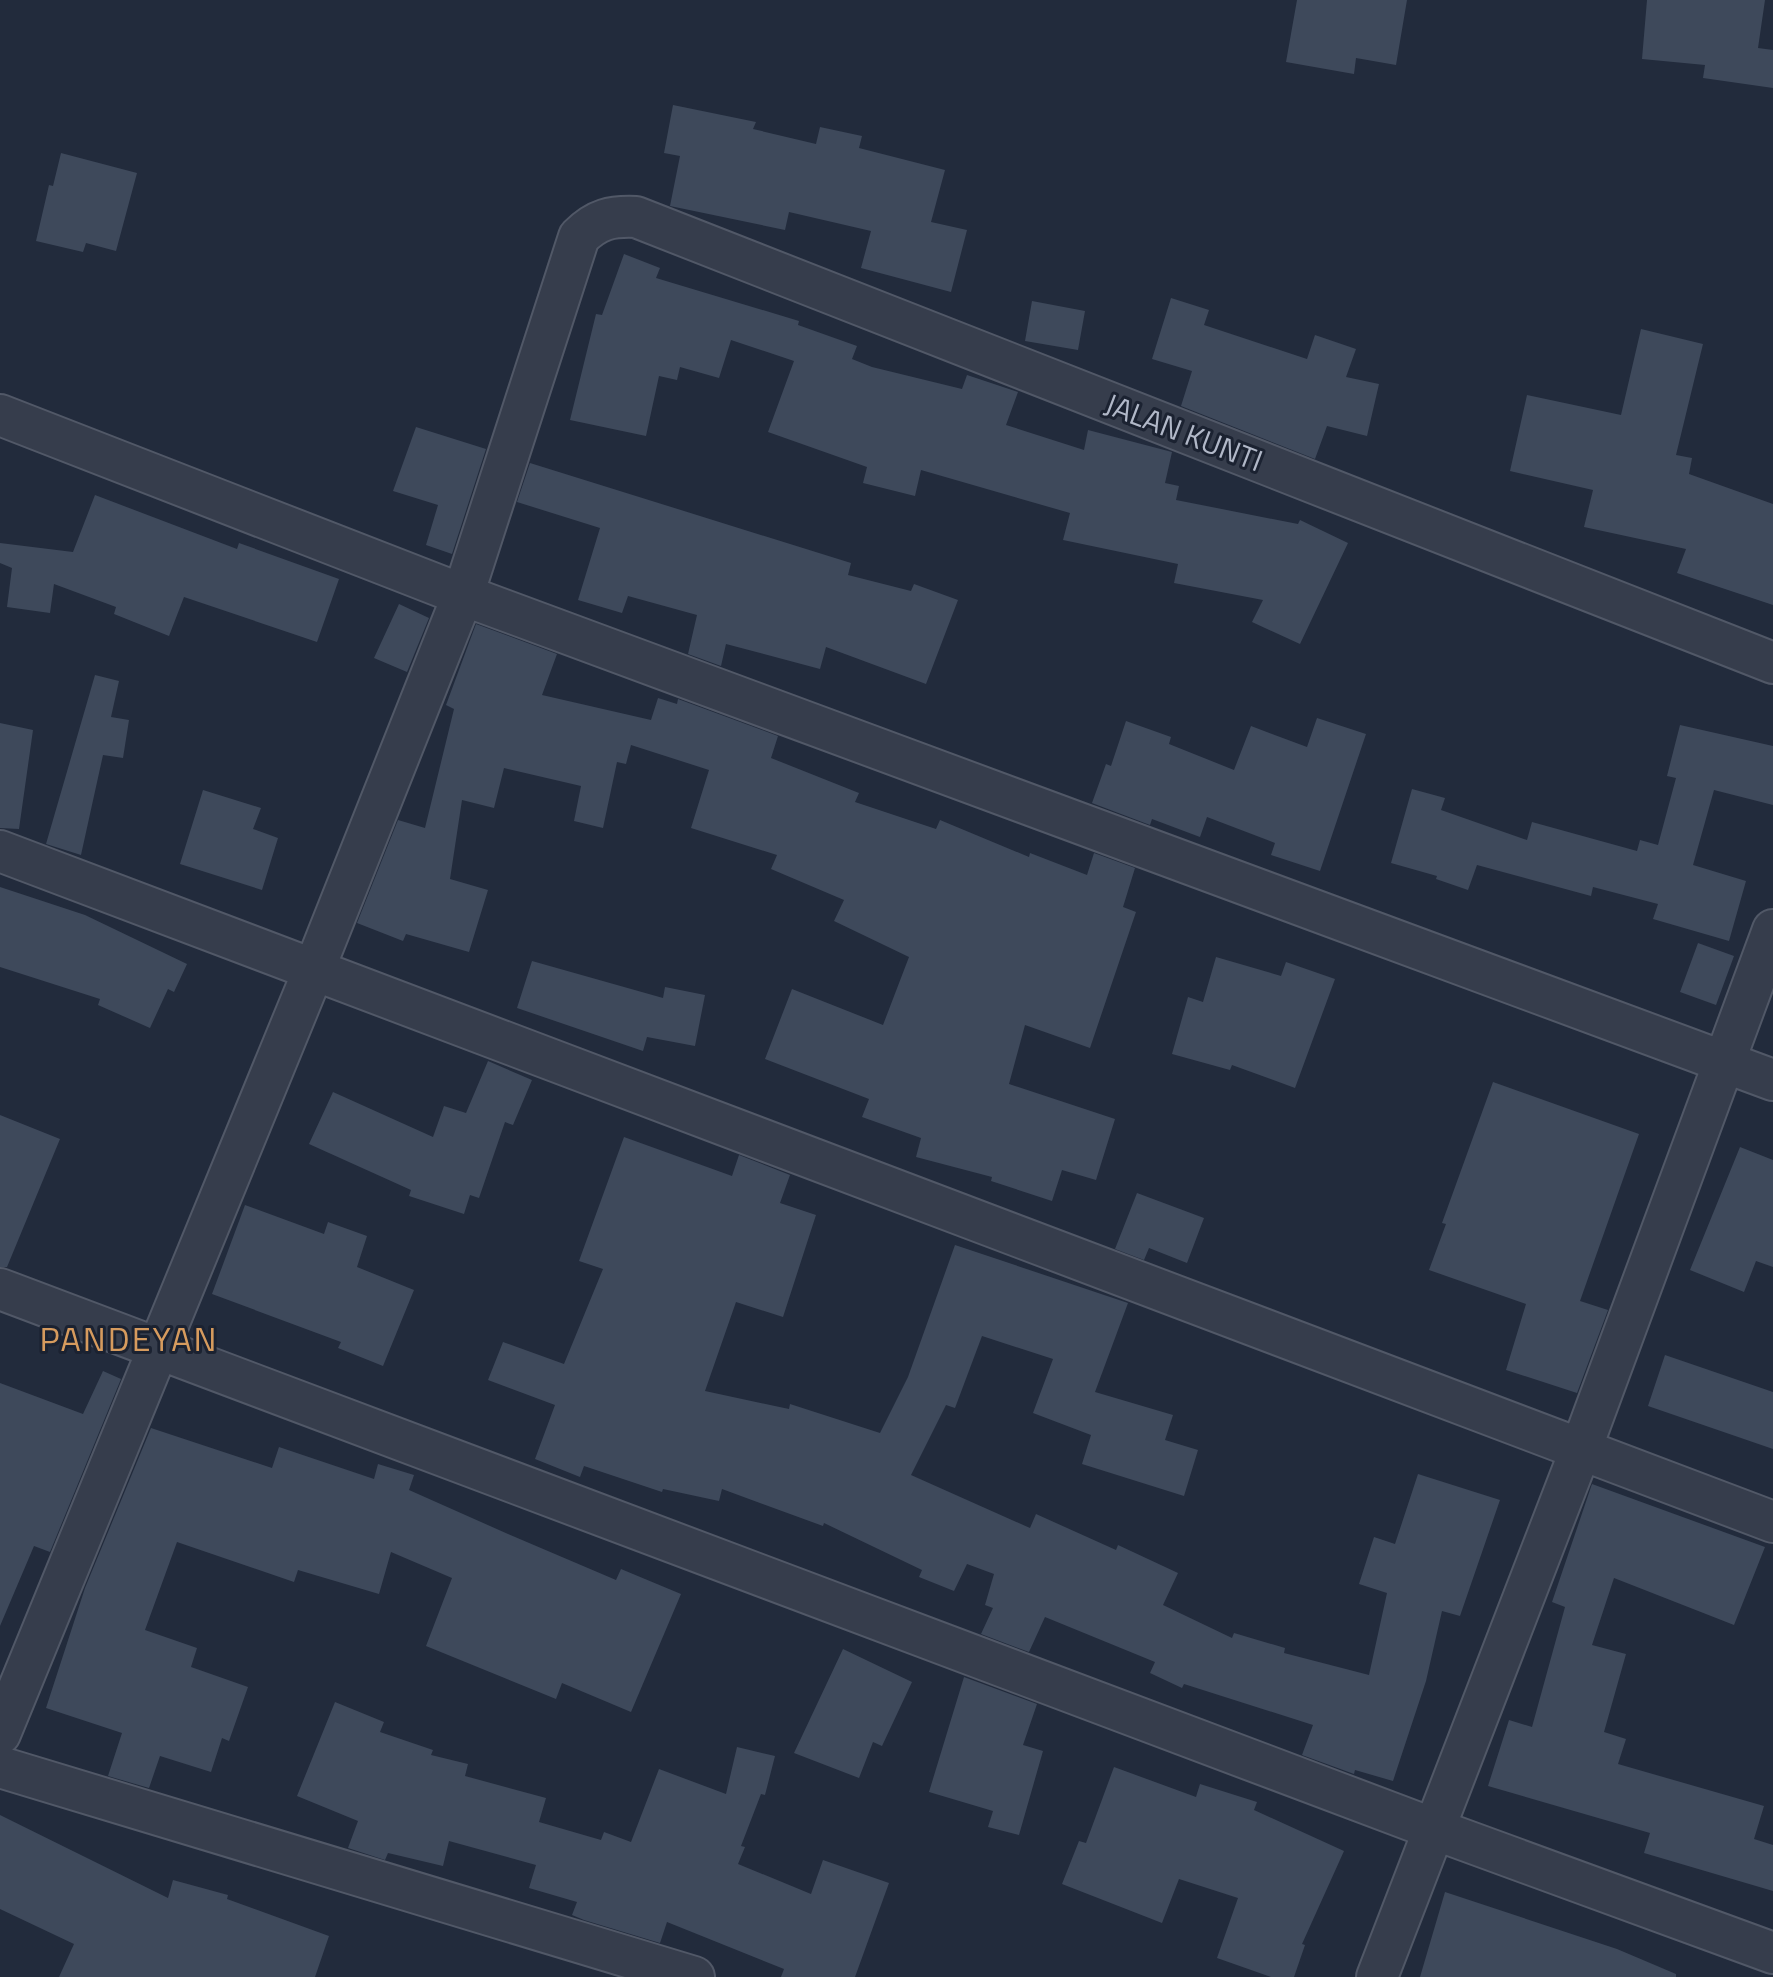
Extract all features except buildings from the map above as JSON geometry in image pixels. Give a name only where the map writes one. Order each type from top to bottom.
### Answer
[{"type":"street","name":"JALAN KUNTI","points":[[463,595],[579,237],[592,223],[612,216],[636,217],[1773,663]]},
{"type":"street","points":[[0,415],[463,595],[1773,1080]]},
{"type":"street","points":[[0,1734],[313,972],[463,595]]},
{"type":"street","points":[[0,851],[1773,1522]]},
{"type":"street","points":[[1377,1977],[1581,1449],[1722,1060],[1773,930]]},
{"type":"street","points":[[0,1289],[1434,1829],[1773,1953]]},
{"type":"street","points":[[0,1767],[694,1977]]},
{"type":"district","name":"PANDEYAN","points":[[129,1338]]}]
